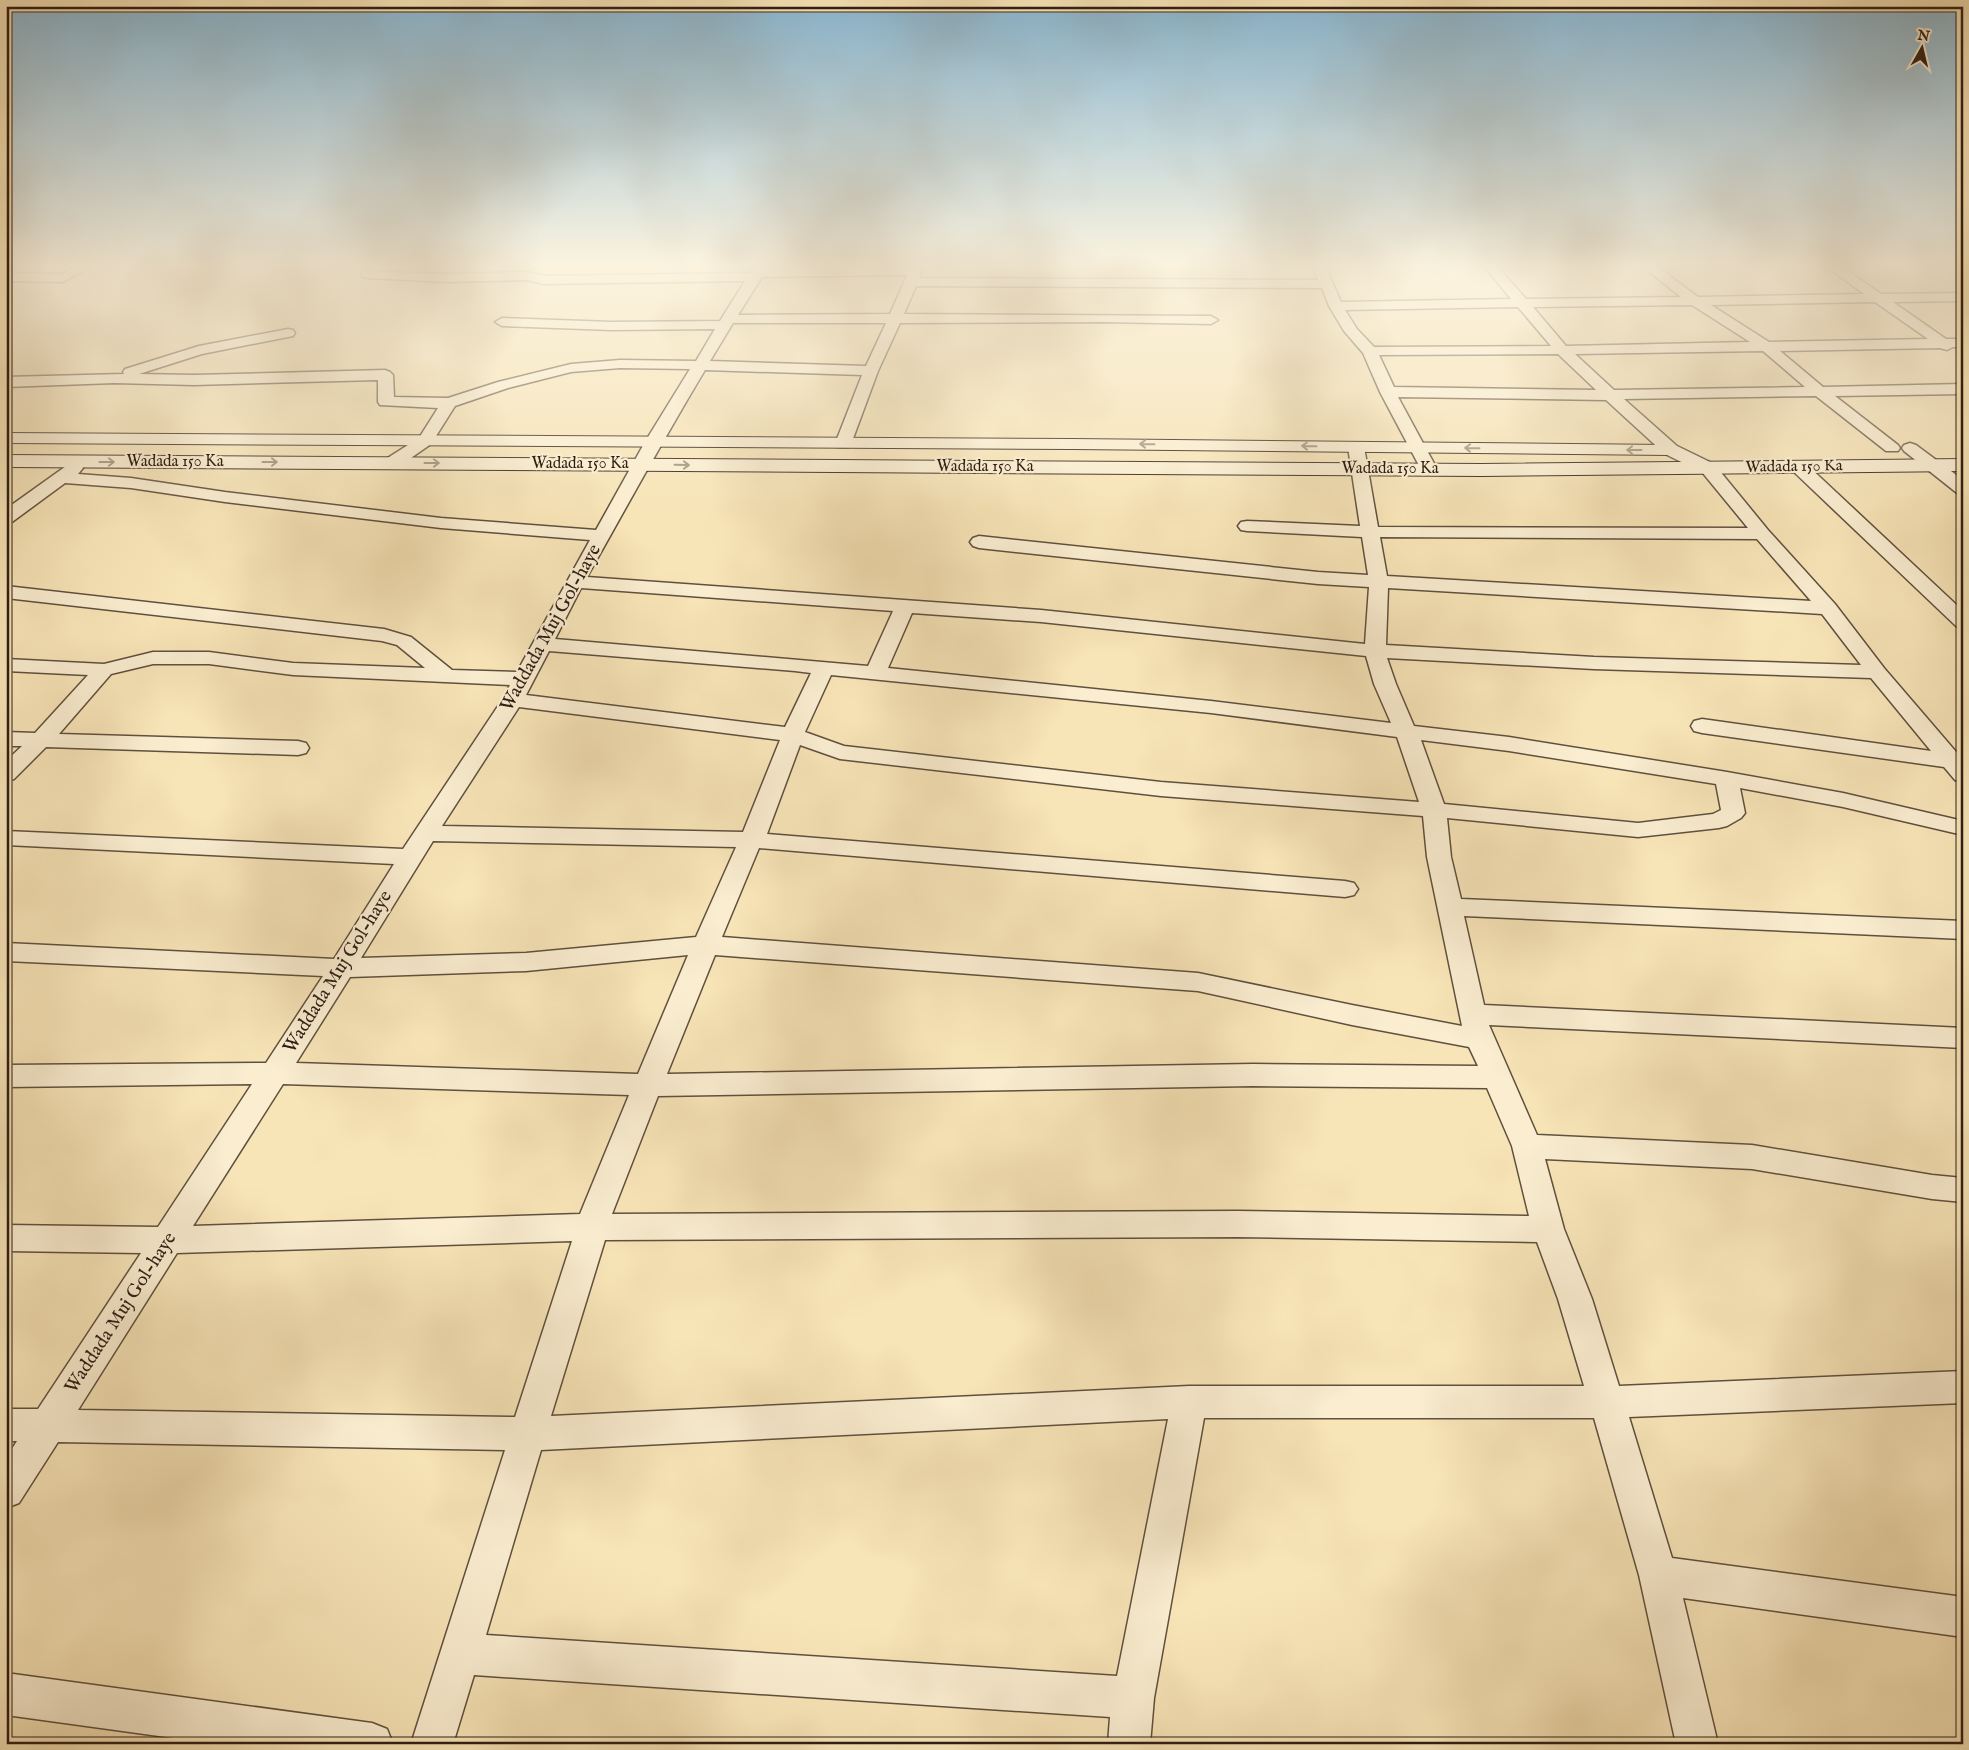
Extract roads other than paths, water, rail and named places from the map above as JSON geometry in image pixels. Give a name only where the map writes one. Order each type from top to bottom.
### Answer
[{"type":"street","points":[[114,378],[212,348]]},
{"type":"street","name":"Waddada Muj Gol-haye","points":[[6,1491],[342,968],[425,833],[519,690],[575,582],[710,348]]},
{"type":"street","points":[[843,444],[882,348]]},
{"type":"street","points":[[1367,348],[1429,469]]},
{"type":"street","points":[[1560,348],[1671,450]]},
{"type":"street","points":[[1370,351],[1682,348]]},
{"type":"street","points":[[1769,348],[1820,392],[1901,448]]},
{"type":"street","points":[[1950,348],[1963,358]]},
{"type":"street","points":[[6,382],[114,378],[194,380],[385,375],[386,402],[449,403],[504,385],[572,368],[620,364],[871,371]]},
{"type":"street","points":[[1388,392],[1610,395],[1963,389]]},
{"type":"street","points":[[392,463],[425,441],[449,403]]},
{"type":"street","name":"Wadada 150 Ka","points":[[6,438],[425,441],[648,454],[1359,458],[1419,448],[1671,450],[1709,459],[1800,468],[1934,456]]},
{"type":"street","name":"Wadada 150 Ka","points":[[6,461],[392,463],[648,454],[843,444],[1073,444],[1359,458],[1429,469],[1709,459]]},
{"type":"street","name":"Wadada 150 Ka","points":[[1863,448],[1901,448],[1963,465]]},
{"type":"street","points":[[1934,456],[1963,489]]},
{"type":"street","points":[[1359,458],[1379,583],[1374,651],[1434,810],[1439,857],[1476,1026],[1527,1146],[1548,1229],[1575,1299],[1607,1402],[1658,1575],[1697,1744]]},
{"type":"street","points":[[1709,459],[1762,534],[1828,608],[1877,672],[1957,768]]},
{"type":"street","points":[[6,518],[83,462]]},
{"type":"street","points":[[1800,468],[1963,622]]},
{"type":"street","points":[[61,478],[131,483],[225,497],[441,523],[602,536]]},
{"type":"street","points":[[1247,526],[1371,532],[1762,534]]},
{"type":"street","points":[[979,542],[1379,583],[1828,608]]},
{"type":"street","points":[[575,582],[1040,616],[1374,651],[1594,663],[1877,672]]},
{"type":"street","points":[[6,592],[384,635],[404,641],[447,676]]},
{"type":"street","points":[[874,673],[905,607]]},
{"type":"street","points":[[544,644],[824,668],[1211,706],[1509,744],[1726,778],[1843,800],[1963,828]]},
{"type":"street","points":[[6,665],[104,670],[153,658],[209,658],[293,669],[447,676],[519,690],[793,735],[840,752],[1161,789],[1434,810],[1638,830],[1719,821],[1733,813],[1726,778]]},
{"type":"street","points":[[432,1744],[530,1434],[602,1196],[742,855],[752,840],[793,735],[824,668]]},
{"type":"street","points":[[6,774],[41,740],[104,670]]},
{"type":"street","points":[[1702,726],[1957,768]]},
{"type":"street","points":[[6,739],[298,748]]},
{"type":"street","points":[[425,833],[752,840],[1345,889]]},
{"type":"street","points":[[6,838],[411,857]]},
{"type":"street","points":[[1451,907],[1963,930]]},
{"type":"street","points":[[6,952],[342,968],[526,962],[706,945],[1198,982],[1352,1016],[1476,1026],[1963,1038]]},
{"type":"street","points":[[6,1076],[274,1073],[648,1085],[1253,1075],[1498,1077]]},
{"type":"street","points":[[1527,1146],[1752,1157],[1932,1187],[1963,1190]]},
{"type":"street","points":[[6,1238],[168,1240],[592,1228],[1238,1224],[1548,1229]]},
{"type":"street","points":[[6,1424],[530,1434],[1188,1402],[1607,1402],[1963,1387]]},
{"type":"street","points":[[1129,1744],[1133,1698],[1188,1402]]},
{"type":"street","points":[[1658,1575],[1963,1617]]},
{"type":"street","points":[[460,1654],[1133,1698]]},
{"type":"street","points":[[6,1694],[372,1744]]}]
